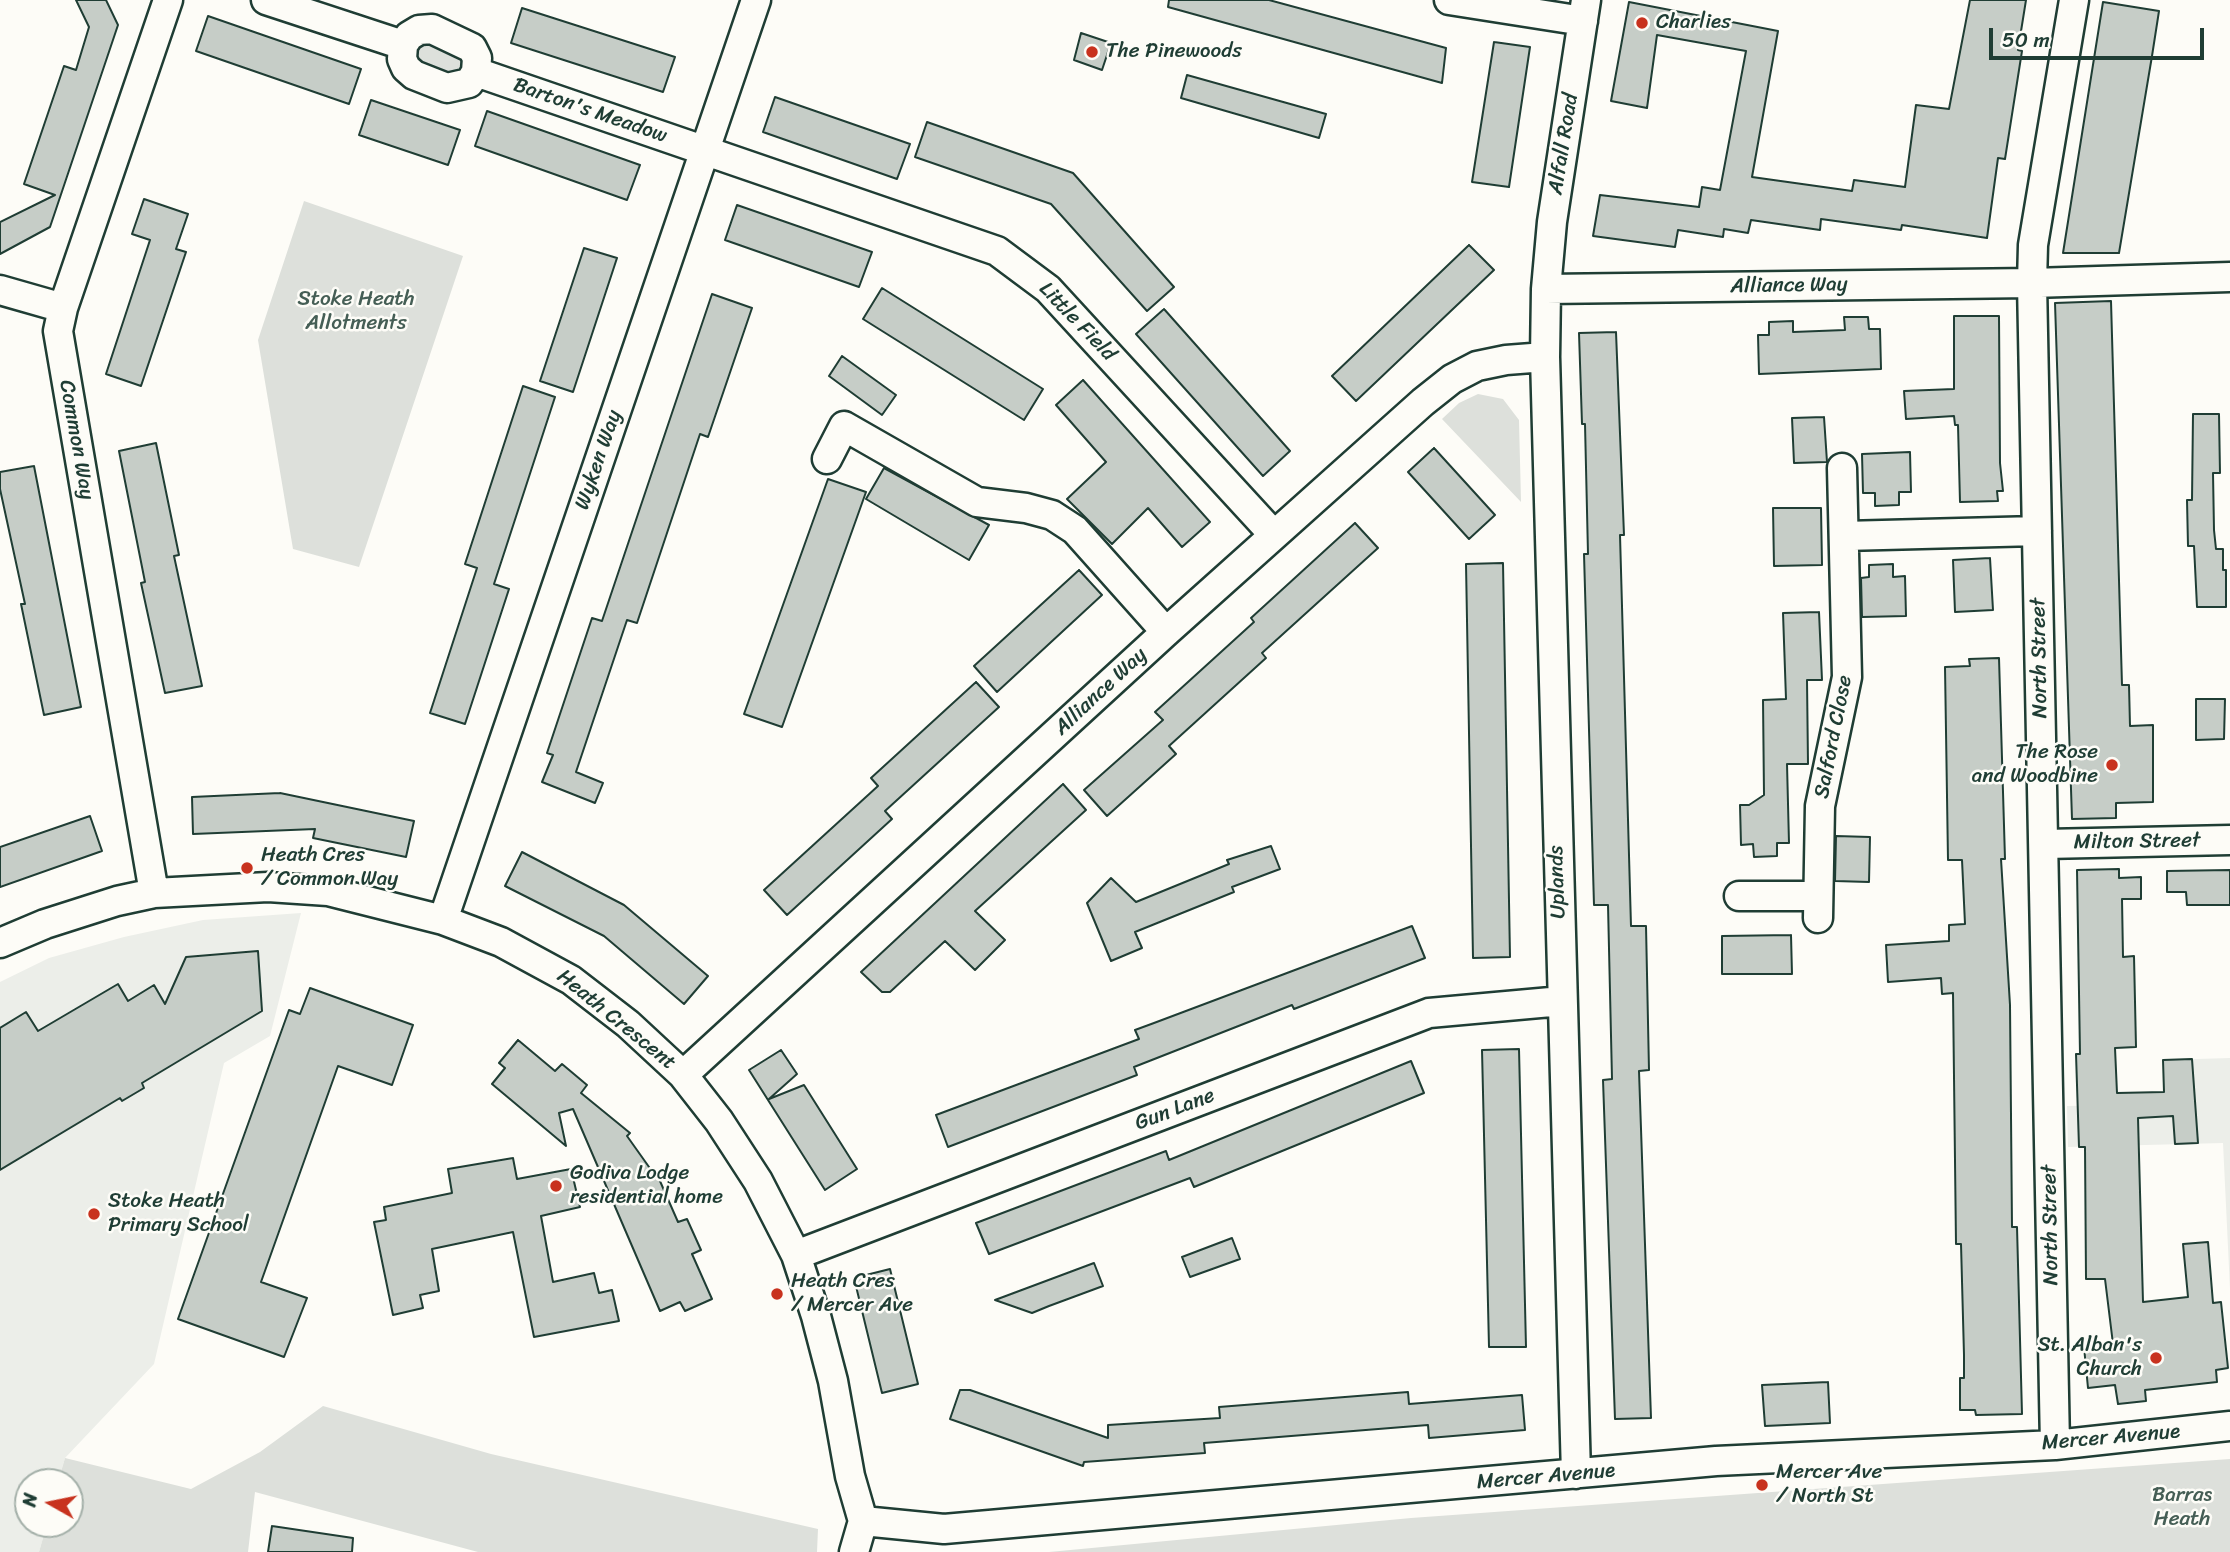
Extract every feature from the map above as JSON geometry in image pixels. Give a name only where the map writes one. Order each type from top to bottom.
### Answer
[{"type":"street","name":"Common Way","points":[[154,893],[58,331],[63,308],[168,0]]},
{"type":"street","points":[[267,0],[403,45]]},
{"type":"street","name":"Wyken Way","points":[[443,920],[756,0]]},
{"type":"street","points":[[1449,0],[1584,11]]},
{"type":"street","name":"North Street","points":[[2055,1445],[2032,283],[2033,245],[2074,0]]},
{"type":"street","name":"Alfall Road","points":[[1546,289],[1555,206],[1584,11]]},
{"type":"street","points":[[432,29],[472,48],[477,58],[476,72],[468,83],[458,88],[414,75],[406,68],[402,59],[403,45],[419,30],[432,29]]},
{"type":"street","name":"Barton's Meadow","points":[[476,72],[705,149]]},
{"type":"street","name":"Little Field","points":[[705,149],[997,251],[1048,289],[1274,535]]},
{"type":"street","name":"Alliance Way","points":[[1546,289],[2032,283],[2230,277]]},
{"type":"street","name":"Uplands","points":[[1546,289],[1545,357],[1576,1474]]},
{"type":"street","points":[[0,290],[63,308]]},
{"type":"street","name":"Alliance Way","points":[[683,1075],[1166,632],[1452,379],[1492,362],[1545,357]]},
{"type":"street","points":[[827,459],[844,426],[977,502],[1026,508],[1052,515],[1075,530],[1166,632]]},
{"type":"street","name":"Salford Close","points":[[1739,896],[1817,907],[1820,806],[1847,677],[1842,468]]},
{"type":"street","points":[[1844,537],[2037,531]]},
{"type":"street","name":"Milton Street","points":[[2045,844],[2230,840]]},
{"type":"street","name":"Heath Crescent","points":[[0,943],[67,916],[154,893],[268,887],[328,891],[443,920],[501,942],[548,965],[628,1024],[683,1075],[719,1121],[758,1181],[796,1255],[817,1316],[830,1368],[850,1476],[863,1521]]},
{"type":"street","name":"Gun Lane","points":[[796,1255],[1429,1013],[1562,1001]]},
{"type":"street","name":"Mercer Avenue","points":[[863,1521],[944,1529],[1773,1457],[2055,1445],[2230,1426]]},
{"type":"street","points":[[854,1552],[863,1521]]},
{"type":"shaded area","name":"Stoke Heath Primary School","points":[[301,913],[270,1036],[224,1063],[154,1364],[65,1458],[62,1468],[14,1468],[14,1538],[43,1538],[39,1552],[0,1552],[0,982],[49,958],[124,937],[203,920]]},
{"type":"shaded area","points":[[2230,1058],[2230,1289],[2223,1143],[2068,1147],[2067,1106],[2121,1105],[2164,1092],[2163,1060]]},
{"type":"green space","points":[[425,44],[458,55],[462,64],[459,71],[451,74],[415,59],[417,46]]},
{"type":"green space","name":"Stoke Heath Allotments","points":[[304,201],[463,256],[359,567],[293,549],[258,340]]},
{"type":"green space","points":[[1478,394],[1503,399],[1519,420],[1521,502],[1442,419],[1459,403]]},
{"type":"green space","points":[[323,1406],[491,1454],[818,1529],[817,1552],[478,1552],[255,1492],[248,1552],[39,1552],[43,1538],[84,1538],[84,1468],[62,1468],[65,1458],[191,1489],[260,1452]]},
{"type":"green space","name":"Barras Heath","points":[[2230,1459],[2230,1552],[1049,1552],[1411,1518]]},
{"type":"building","points":[[76,0],[106,0],[118,25],[50,227],[0,254],[0,222],[55,195],[24,184],[64,66],[76,70],[89,27]]},
{"type":"building","points":[[1169,0],[1269,0],[1446,48],[1442,83],[1168,7]]},
{"type":"building","points":[[1970,0],[2026,0],[2018,50],[2022,51],[2005,159],[1998,158],[1987,238],[1902,225],[1901,230],[1821,219],[1820,230],[1751,220],[1748,233],[1724,229],[1723,237],[1678,230],[1675,247],[1593,236],[1600,195],[1699,207],[1702,187],[1720,190],[1746,51],[1657,35],[1647,108],[1611,101],[1629,2],[1778,31],[1752,177],[1852,191],[1854,180],[1905,187],[1916,105],[1949,109]]},
{"type":"building","points":[[2103,2],[2159,11],[2152,56],[2119,253],[2063,253]]},
{"type":"building","points":[[522,8],[675,57],[663,92],[511,43]]},
{"type":"building","points":[[208,16],[361,69],[349,104],[196,51]]},
{"type":"building","name":"The Pinewoods","points":[[1081,33],[1111,43],[1102,70],[1074,60]]},
{"type":"building","points":[[1494,42],[1530,47],[1509,187],[1472,182]]},
{"type":"building","points":[[1187,75],[1326,114],[1319,138],[1181,98]]},
{"type":"building","points":[[775,97],[910,144],[897,179],[763,132]]},
{"type":"building","points":[[371,100],[460,130],[448,165],[359,135]]},
{"type":"building","points":[[487,111],[640,165],[627,200],[475,146]]},
{"type":"building","points":[[927,122],[1073,173],[1174,287],[1147,311],[1051,204],[915,157]]},
{"type":"building","points":[[144,199],[188,214],[176,249],[186,252],[141,386],[106,374],[150,240],[132,234]]},
{"type":"building","points":[[737,205],[872,252],[859,287],[725,240]]},
{"type":"building","points":[[1469,245],[1494,270],[1356,401],[1332,376]]},
{"type":"building","points":[[584,248],[617,258],[573,392],[540,381]]},
{"type":"building","points":[[882,288],[1043,389],[1024,420],[863,319]]},
{"type":"building","points":[[712,294],[752,308],[708,437],[700,434],[637,623],[627,620],[576,772],[603,783],[595,803],[542,782],[553,755],[547,753],[592,618],[602,621]]},
{"type":"building","points":[[2111,301],[2122,685],[2129,685],[2130,726],[2153,725],[2153,802],[2116,803],[2116,818],[2072,819],[2055,303]]},
{"type":"building","points":[[1164,309],[1290,451],[1263,476],[1136,334]]},
{"type":"building","points":[[1954,316],[1999,316],[2000,463],[2003,491],[1997,491],[1998,501],[1960,502],[1958,425],[1955,425],[1954,416],[1906,419],[1904,391],[1954,389]]},
{"type":"building","points":[[1844,317],[1868,317],[1869,329],[1880,329],[1881,369],[1759,374],[1758,335],[1769,335],[1769,322],[1793,321],[1793,332],[1845,330]]},
{"type":"building","points":[[1616,332],[1624,535],[1620,535],[1631,926],[1646,926],[1649,1070],[1639,1071],[1651,1418],[1615,1419],[1603,1080],[1612,1079],[1608,905],[1594,905],[1584,554],[1588,554],[1585,424],[1582,424],[1579,333]]},
{"type":"building","points":[[842,356],[896,395],[882,415],[829,376]]},
{"type":"building","points":[[1083,380],[1210,522],[1182,547],[1148,508],[1112,544],[1067,499],[1106,462],[1056,405]]},
{"type":"building","points":[[523,386],[555,397],[494,584],[509,589],[465,724],[430,713],[477,568],[465,564]]},
{"type":"building","points":[[2193,414],[2219,414],[2220,473],[2213,473],[2214,530],[2216,549],[2223,549],[2226,607],[2197,607],[2194,546],[2188,546],[2187,500],[2192,500]]},
{"type":"building","points":[[1824,417],[1827,462],[1794,463],[1792,418]]},
{"type":"building","points":[[156,443],[179,555],[174,556],[202,686],[165,693],[141,583],[145,582],[119,451]]},
{"type":"building","points":[[1434,448],[1495,515],[1469,539],[1408,472]]},
{"type":"building","points":[[1910,452],[1911,492],[1899,492],[1899,505],[1875,506],[1875,493],[1863,493],[1862,454]]},
{"type":"building","points":[[34,466],[81,707],[44,715],[21,604],[25,604],[0,489],[0,472]]},
{"type":"building","points":[[884,468],[989,525],[969,560],[866,499]]},
{"type":"building","points":[[828,479],[866,492],[782,727],[744,714]]},
{"type":"building","points":[[1773,508],[1821,508],[1822,565],[1774,566]]},
{"type":"building","points":[[1355,523],[1378,548],[1262,653],[1266,658],[1169,746],[1176,754],[1107,816],[1084,790],[1163,720],[1155,712],[1254,622],[1251,618]]},
{"type":"building","points":[[1990,558],[1993,610],[1955,612],[1953,560]]},
{"type":"building","points":[[1503,563],[1510,957],[1473,958],[1466,564]]},
{"type":"building","points":[[1893,564],[1893,577],[1905,576],[1906,616],[1862,617],[1861,578],[1869,577],[1869,565]]},
{"type":"building","points":[[1079,570],[1102,595],[997,692],[974,666]]},
{"type":"building","points":[[1819,612],[1822,680],[1807,680],[1808,764],[1787,764],[1789,843],[1777,843],[1777,856],[1754,857],[1753,844],[1741,845],[1740,805],[1749,805],[1764,795],[1763,700],[1786,699],[1783,613]]},
{"type":"building","points":[[1999,658],[2005,859],[2001,859],[2010,1005],[2012,1227],[2017,1227],[2022,1414],[1976,1415],[1975,1410],[1960,1410],[1960,1378],[1964,1378],[1964,1355],[1961,1244],[1956,1244],[1953,993],[1942,994],[1941,978],[1888,982],[1886,945],[1949,941],[1949,925],[1965,924],[1962,860],[1948,860],[1945,667],[1970,666],[1969,659]]},
{"type":"building","points":[[976,682],[999,707],[885,811],[892,819],[787,915],[764,890],[878,786],[871,778]]},
{"type":"building","points":[[2196,699],[2225,699],[2224,739],[2196,740]]},
{"type":"building","points":[[1063,784],[1086,810],[975,911],[1005,940],[975,970],[945,941],[890,992],[882,992],[861,972]]},
{"type":"building","points":[[280,793],[414,821],[406,857],[313,838],[315,829],[193,834],[192,797]]},
{"type":"building","points":[[90,816],[102,851],[0,887],[0,847]]},
{"type":"building","points":[[1836,836],[1870,837],[1869,882],[1835,881]]},
{"type":"building","points":[[1271,846],[1280,869],[1232,887],[1234,892],[1135,932],[1142,948],[1111,961],[1087,903],[1111,878],[1136,902],[1229,864],[1227,860]]},
{"type":"building","points":[[522,852],[624,905],[708,976],[684,1004],[604,936],[505,886]]},
{"type":"building","points":[[2119,869],[2119,878],[2141,877],[2141,899],[2122,899],[2123,957],[2134,956],[2136,1047],[2115,1048],[2117,1093],[2164,1092],[2163,1060],[2192,1059],[2198,1143],[2175,1144],[2173,1116],[2138,1118],[2143,1302],[2188,1297],[2183,1244],[2208,1242],[2213,1303],[2221,1302],[2228,1368],[2216,1370],[2217,1382],[2145,1390],[2146,1401],[2118,1404],[2115,1385],[2088,1388],[2084,1347],[2113,1344],[2105,1279],[2086,1279],[2085,1147],[2079,1147],[2076,1054],[2080,1054],[2077,870]]},
{"type":"building","points":[[2230,870],[2230,905],[2187,905],[2186,892],[2167,892],[2167,871]]},
{"type":"building","points":[[1412,926],[1425,958],[1294,1009],[1292,1005],[1134,1067],[1137,1075],[948,1147],[936,1115],[1139,1039],[1135,1030]]},
{"type":"building","points":[[1791,935],[1792,974],[1722,974],[1722,936]]},
{"type":"building","points":[[258,951],[262,1011],[142,1083],[144,1088],[122,1101],[120,1098],[0,1170],[0,1028],[26,1012],[38,1031],[118,984],[128,1001],[154,985],[165,1004],[186,957]]},
{"type":"building","points":[[310,988],[413,1025],[392,1085],[338,1066],[261,1282],[307,1298],[284,1357],[178,1319],[289,1010],[300,1014]]},
{"type":"building","points":[[518,1040],[555,1071],[562,1064],[587,1085],[581,1093],[630,1133],[627,1136],[654,1174],[656,1172],[678,1222],[687,1219],[701,1250],[692,1254],[712,1299],[685,1311],[680,1302],[660,1311],[573,1109],[559,1113],[566,1146],[492,1084],[505,1068],[499,1063]]},
{"type":"building","points":[[1519,1049],[1526,1347],[1489,1347],[1482,1050]]},
{"type":"building","points":[[781,1050],[797,1074],[769,1099],[804,1085],[857,1169],[825,1190],[749,1070]]},
{"type":"building","points":[[1411,1061],[1424,1093],[1194,1187],[1190,1178],[989,1254],[976,1223],[1166,1151],[1169,1160]]},
{"type":"building","points":[[513,1158],[517,1179],[571,1169],[580,1207],[541,1216],[553,1282],[594,1273],[599,1293],[612,1290],[619,1321],[534,1337],[513,1232],[432,1249],[439,1291],[420,1295],[423,1308],[393,1315],[374,1222],[386,1220],[384,1207],[452,1193],[448,1169]]},
{"type":"building","points":[[1232,1238],[1240,1259],[1190,1277],[1182,1257]]},
{"type":"building","points":[[1094,1263],[1103,1286],[1032,1313],[995,1300]]},
{"type":"building","points":[[890,1269],[918,1384],[882,1393],[854,1278]]},
{"type":"building","points":[[1828,1382],[1830,1423],[1765,1426],[1762,1385]]},
{"type":"building","points":[[960,1390],[970,1390],[1108,1438],[1108,1425],[1220,1418],[1219,1407],[1408,1392],[1409,1404],[1522,1395],[1525,1430],[1429,1438],[1428,1425],[1204,1443],[1205,1453],[1084,1462],[1083,1466],[950,1419]]},
{"type":"building","points":[[272,1526],[353,1538],[352,1552],[268,1552]]},
{"type":"place","name":"Charlies","points":[[1642,23]]},
{"type":"place","name":"The Pinewoods","points":[[1092,52]]},
{"type":"place","name":"The Rose and Woodbine","points":[[2112,765]]},
{"type":"place","name":"Heath Cres / Common Way","points":[[247,868]]},
{"type":"place","name":"Godiva Lodge residential home","points":[[556,1186]]},
{"type":"place","name":"Stoke Heath Primary School","points":[[94,1214]]},
{"type":"place","name":"Heath Cres / Mercer Ave","points":[[777,1294]]},
{"type":"place","name":"St. Alban's Church","points":[[2156,1358]]},
{"type":"place","name":"Mercer Ave / North St","points":[[1762,1485]]}]
